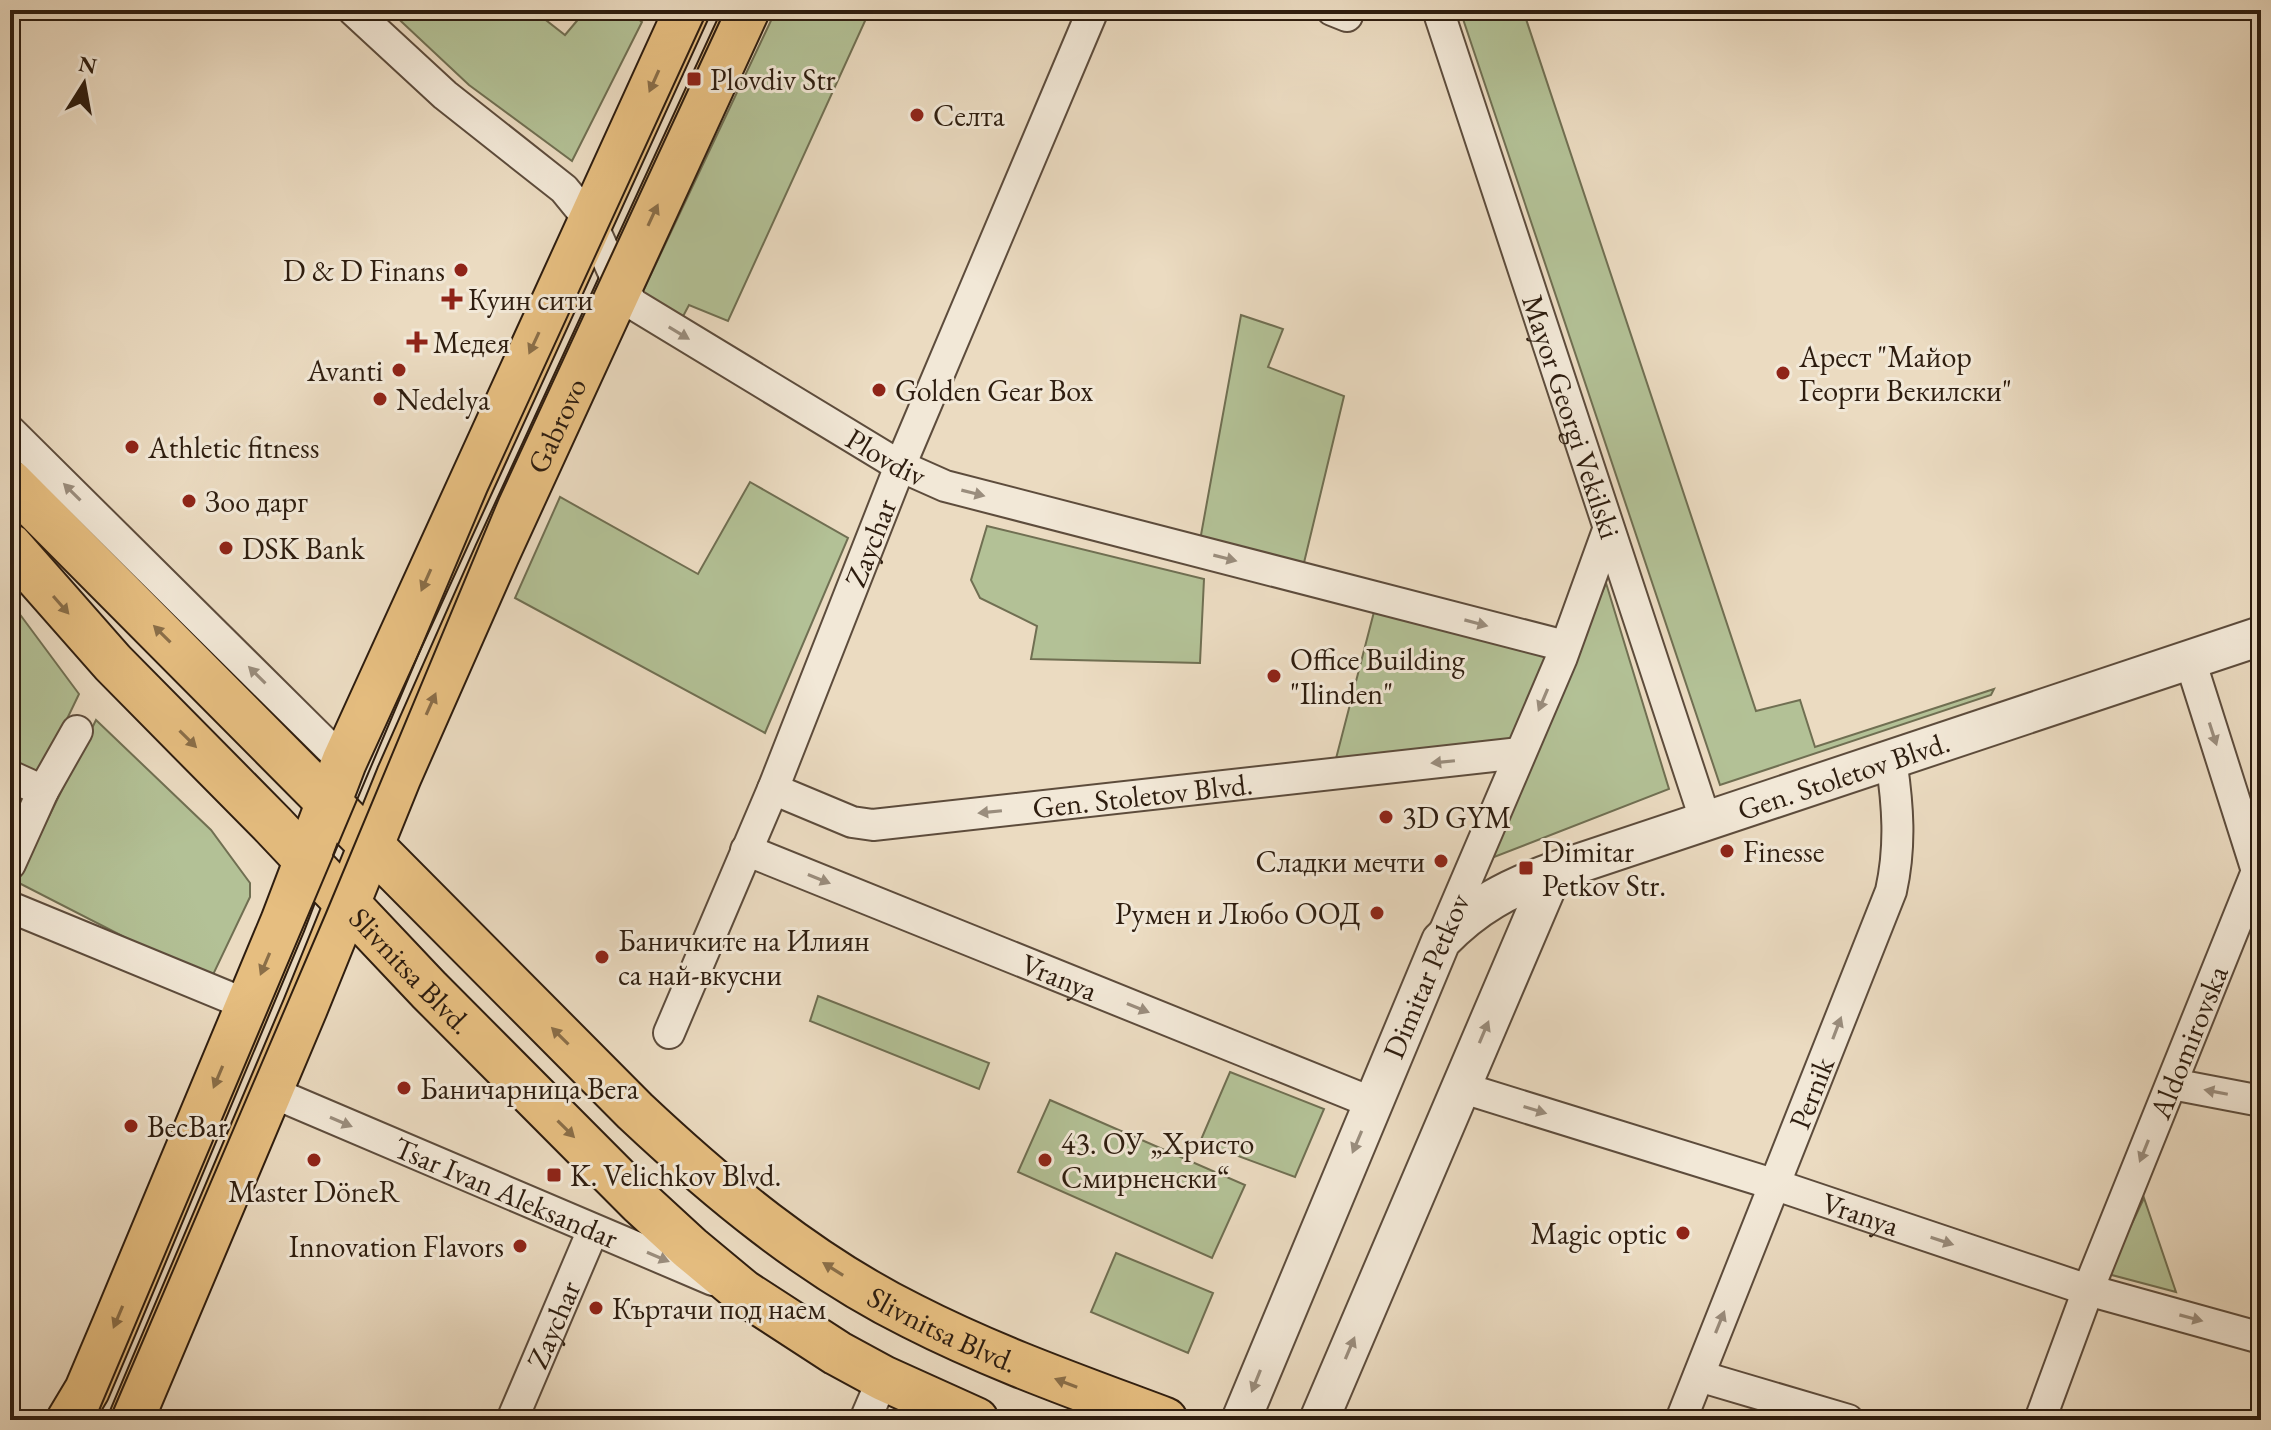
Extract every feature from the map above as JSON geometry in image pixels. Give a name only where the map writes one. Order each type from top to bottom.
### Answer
[{"type":"main road","name":"Gabrovo","points":[[69,1420],[87,1390],[248,1005],[336,782],[687,10]]},
{"type":"main road","name":"Gabrovo","points":[[131,1420],[399,776],[490,568],[747,10]]},
{"type":"main road","name":"Slivnitsa Blvd.","points":[[10,482],[336,782],[372,845],[635,1111],[757,1217],[803,1250],[910,1315],[1002,1358],[1165,1420]]},
{"type":"main road","name":"Slivnitsa Blvd.","points":[[10,546],[113,663],[640,1202],[743,1292],[824,1346],[883,1378],[976,1420]]},
{"type":"street","name":"Plovdiv","points":[[353,10],[445,95],[564,189],[591,222],[619,285],[633,304],[900,466],[945,486],[1565,646]]},
{"type":"street","name":"Zaychar","points":[[669,1033],[773,789],[900,466],[1093,10]]},
{"type":"street","name":"Mayor Georgi Vekilski","points":[[1438,10],[1706,822]]},
{"type":"street","name":"Slivnitsa Blvd.","points":[[10,431],[312,730],[336,782]]},
{"type":"street","name":"Dimitar Petkov","points":[[1241,1420],[1565,646],[1608,530]]},
{"type":"street","name":"Gen. Stoletov Blvd.","points":[[1441,941],[1488,900],[1553,872],[2261,636]]},
{"type":"street","name":"Aldomirovska","points":[[2040,1420],[2088,1290],[2259,872],[2190,660]]},
{"type":"street","points":[[312,730],[336,782]]},
{"type":"street","points":[[10,864],[43,791],[77,731]]},
{"type":"street","name":"Gen. Stoletov Blvd.","points":[[773,789],[852,822],[873,825],[1520,753]]},
{"type":"street","name":"Pernik","points":[[1681,1420],[1891,891],[1898,858],[1899,825],[1891,759]]},
{"type":"street","points":[[10,776],[43,791]]},
{"type":"street","name":"Vranya","points":[[746,850],[1373,1103]]},
{"type":"street","points":[[1319,1420],[1553,872]]},
{"type":"street","points":[[10,907],[248,1005]]},
{"type":"street","points":[[2172,1084],[2261,1101]]},
{"type":"street","name":"Vranya","points":[[1460,1087],[1776,1185],[2088,1290],[2261,1338]]},
{"type":"street","name":"Tsar Ivan Aleksandar","points":[[269,1091],[743,1292]]},
{"type":"street","name":"Zaychar","points":[[512,1420],[593,1230]]},
{"type":"street","points":[[1699,1376],[1848,1420]]},
{"type":"street","points":[[865,1420],[883,1378]]},
{"type":"green space","points":[[389,10],[533,10],[565,35],[586,10],[627,10],[642,22],[572,161],[469,85]]},
{"type":"green space","points":[[776,10],[870,10],[728,321],[689,305],[680,322],[641,299],[644,289]]},
{"type":"green space","points":[[1460,10],[1523,10],[1756,711],[1800,700],[1815,747],[1994,689],[1991,695],[1720,785]]},
{"type":"green space","points":[[1241,315],[1283,329],[1268,367],[1344,396],[1302,571],[1199,546]]},
{"type":"green space","points":[[750,482],[848,538],[765,733],[515,598],[560,497],[698,574]]},
{"type":"green space","points":[[987,526],[1204,579],[1200,663],[1031,659],[1037,626],[980,598],[971,580]]},
{"type":"green space","points":[[1606,583],[1669,789],[1489,859]]},
{"type":"green space","points":[[10,601],[79,694],[41,773],[10,760]]},
{"type":"green space","points":[[1375,608],[1549,655],[1511,743],[1332,774]]},
{"type":"green space","points":[[96,720],[211,830],[250,883],[250,897],[210,981],[17,882]]},
{"type":"green space","points":[[818,996],[989,1063],[979,1089],[810,1021]]},
{"type":"green space","points":[[1230,1072],[1324,1109],[1295,1177],[1200,1142]]},
{"type":"green space","points":[[1050,1100],[1245,1185],[1212,1258],[1018,1172]]},
{"type":"green space","points":[[2144,1198],[2176,1292],[2108,1274]]},
{"type":"green space","points":[[1116,1253],[1213,1293],[1188,1353],[1091,1312]]},
{"type":"tram line","points":[[95,1420],[487,492],[708,10]]},
{"type":"tram line","points":[[109,1420],[499,498],[725,10]]},
{"type":"place","name":"Plovdiv Str","points":[[694,79]]},
{"type":"place","name":"Селта","points":[[917,115]]},
{"type":"place","name":"D & D Finans","points":[[461,270]]},
{"type":"place","name":"Куин сити","points":[[452,299]]},
{"type":"place","name":"Медея","points":[[417,342]]},
{"type":"place","name":"Avanti","points":[[399,370]]},
{"type":"place","name":"Арест \"Майор Георги Векилски\"","points":[[1783,373]]},
{"type":"place","name":"Golden Gear Box","points":[[879,390]]},
{"type":"place","name":"Nedelya","points":[[380,399]]},
{"type":"place","name":"Athletic fitness","points":[[132,447]]},
{"type":"place","name":"Зоо дарг","points":[[189,501]]},
{"type":"place","name":"DSK Bank","points":[[226,548]]},
{"type":"place","name":"Office Building \"Ilinden\"","points":[[1274,676]]},
{"type":"place","name":"3D GYM","points":[[1386,817]]},
{"type":"place","name":"Finesse","points":[[1727,851]]},
{"type":"place","name":"Сладки мечти","points":[[1441,861]]},
{"type":"place","name":"Dimitar Petkov Str.","points":[[1526,868]]},
{"type":"place","name":"Румен и Любо ООД","points":[[1377,913]]},
{"type":"place","name":"Баничките на Илиян са най-вкусни","points":[[602,957]]},
{"type":"place","name":"Баничарница Вега","points":[[404,1088]]},
{"type":"place","name":"BecBar","points":[[131,1126]]},
{"type":"place","name":"Master DöneR","points":[[314,1160]]},
{"type":"place","name":"43. ОУ „Христо Смирненски“","points":[[1045,1160]]},
{"type":"place","name":"K. Velichkov Blvd.","points":[[554,1175]]},
{"type":"place","name":"Magic optic","points":[[1683,1233]]},
{"type":"place","name":"Innovation Flavors","points":[[520,1246]]},
{"type":"place","name":"Къртачи под наем","points":[[596,1308]]}]
